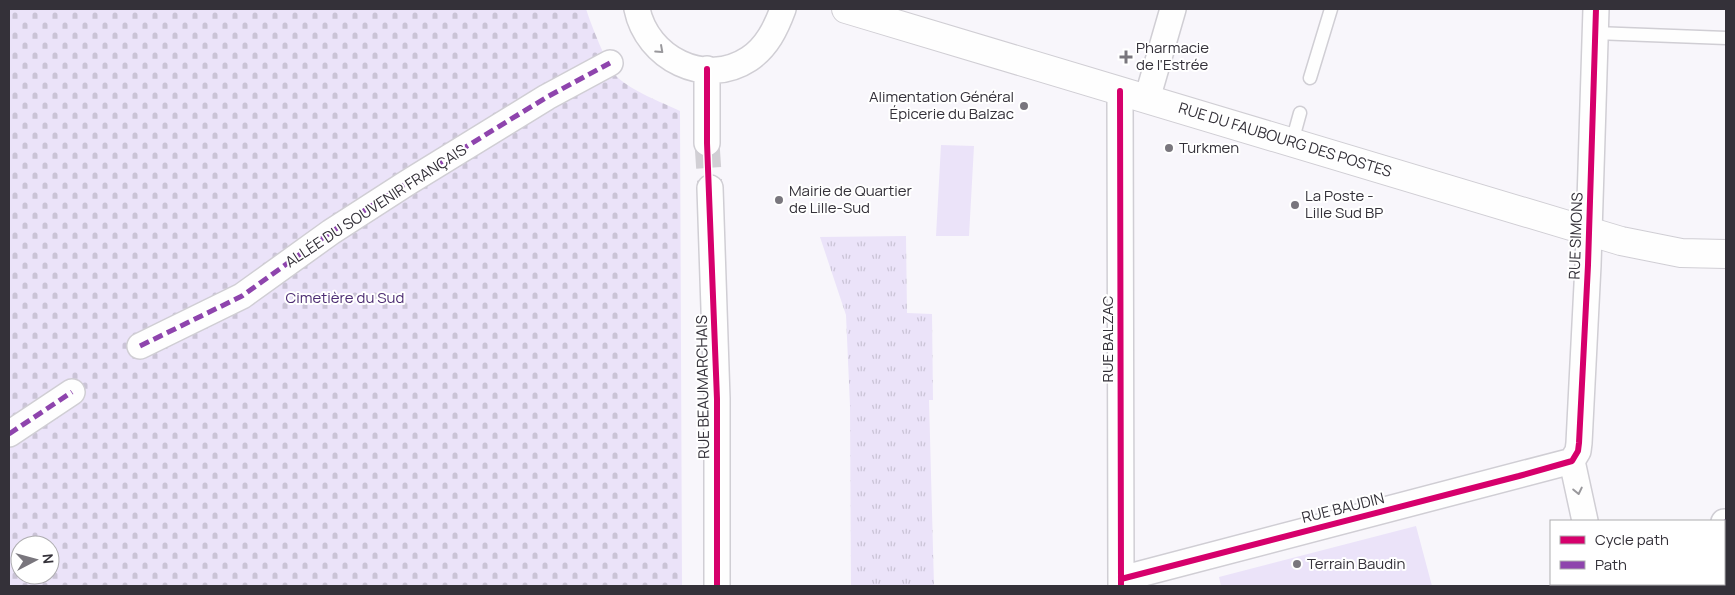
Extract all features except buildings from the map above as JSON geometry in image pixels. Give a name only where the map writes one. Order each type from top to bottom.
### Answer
[{"type":"main road","name":"RUE DU FAUBOURG DES POSTES","points":[[846,9],[884,14],[1120,91],[1621,241],[1682,253],[1726,254]]},
{"type":"street","points":[[637,9],[643,28],[655,47],[677,63],[707,69],[728,67],[750,58],[770,38],[783,9]]},
{"type":"street","points":[[1147,99],[1173,9]]},
{"type":"street","name":"RUE SIMONS","points":[[1572,461],[1578,451],[1579,443],[1589,231],[1596,9]]},
{"type":"street","name":"ALLÉE DU SOUVENIR FRANÇAIS","points":[[140,346],[242,296],[331,232],[407,183],[547,97],[610,63]]},
{"type":"street","points":[[707,69],[707,143]]},
{"type":"street","name":"RUE BALZAC","points":[[1120,91],[1121,583]]},
{"type":"street","name":"RUE BEAUMARCHAIS","points":[[710,188],[718,399],[717,586]]},
{"type":"street","points":[[9,434],[72,392]]},
{"type":"street","points":[[1572,461],[1584,520]]},
{"type":"street","name":"RUE BAUDIN","points":[[1121,583],[1572,461]]},
{"type":"lane","points":[[1310,78],[1331,9]]},
{"type":"lane","points":[[1595,33],[1726,38]]},
{"type":"lane","points":[[1292,142],[1300,113]]},
{"type":"green space","name":"Cimetière du Sud","points":[[9,9],[586,9],[604,55],[617,77],[639,92],[680,111],[682,586],[9,586]]},
{"type":"green space","points":[[941,145],[974,146],[969,236],[936,236]]},
{"type":"green space","points":[[906,236],[907,313],[932,314],[933,400],[929,400],[934,586],[851,586],[850,406],[846,315],[820,237]]},
{"type":"green space","points":[[1416,526],[1432,586],[1221,586],[1219,577]]},
{"type":"tunnel","points":[[707,143],[710,188]]},
{"type":"marked path","points":[[140,346],[242,296],[331,232],[407,183],[547,97],[610,63]]},
{"type":"marked path","points":[[9,434],[72,392]]},
{"type":"cycle path","points":[[1121,579],[1572,461],[1578,451],[1579,443],[1588,265],[1596,9]]},
{"type":"cycle path","points":[[707,69],[707,143],[717,399],[717,586]]},
{"type":"cycle path","points":[[1120,91],[1121,586]]},
{"type":"place","name":"Pharmacie de l'Estrée","points":[[1126,57]]},
{"type":"place","name":"Alimentation Général Épicerie du Balzac","points":[[1024,106]]},
{"type":"place","name":"Turkmen","points":[[1169,148]]},
{"type":"place","name":"Mairie de Quartier de Lille-Sud","points":[[779,200]]},
{"type":"place","name":"La Poste - Lille Sud BP","points":[[1295,205]]},
{"type":"place","name":"Terrain Baudin","points":[[1297,564]]}]
